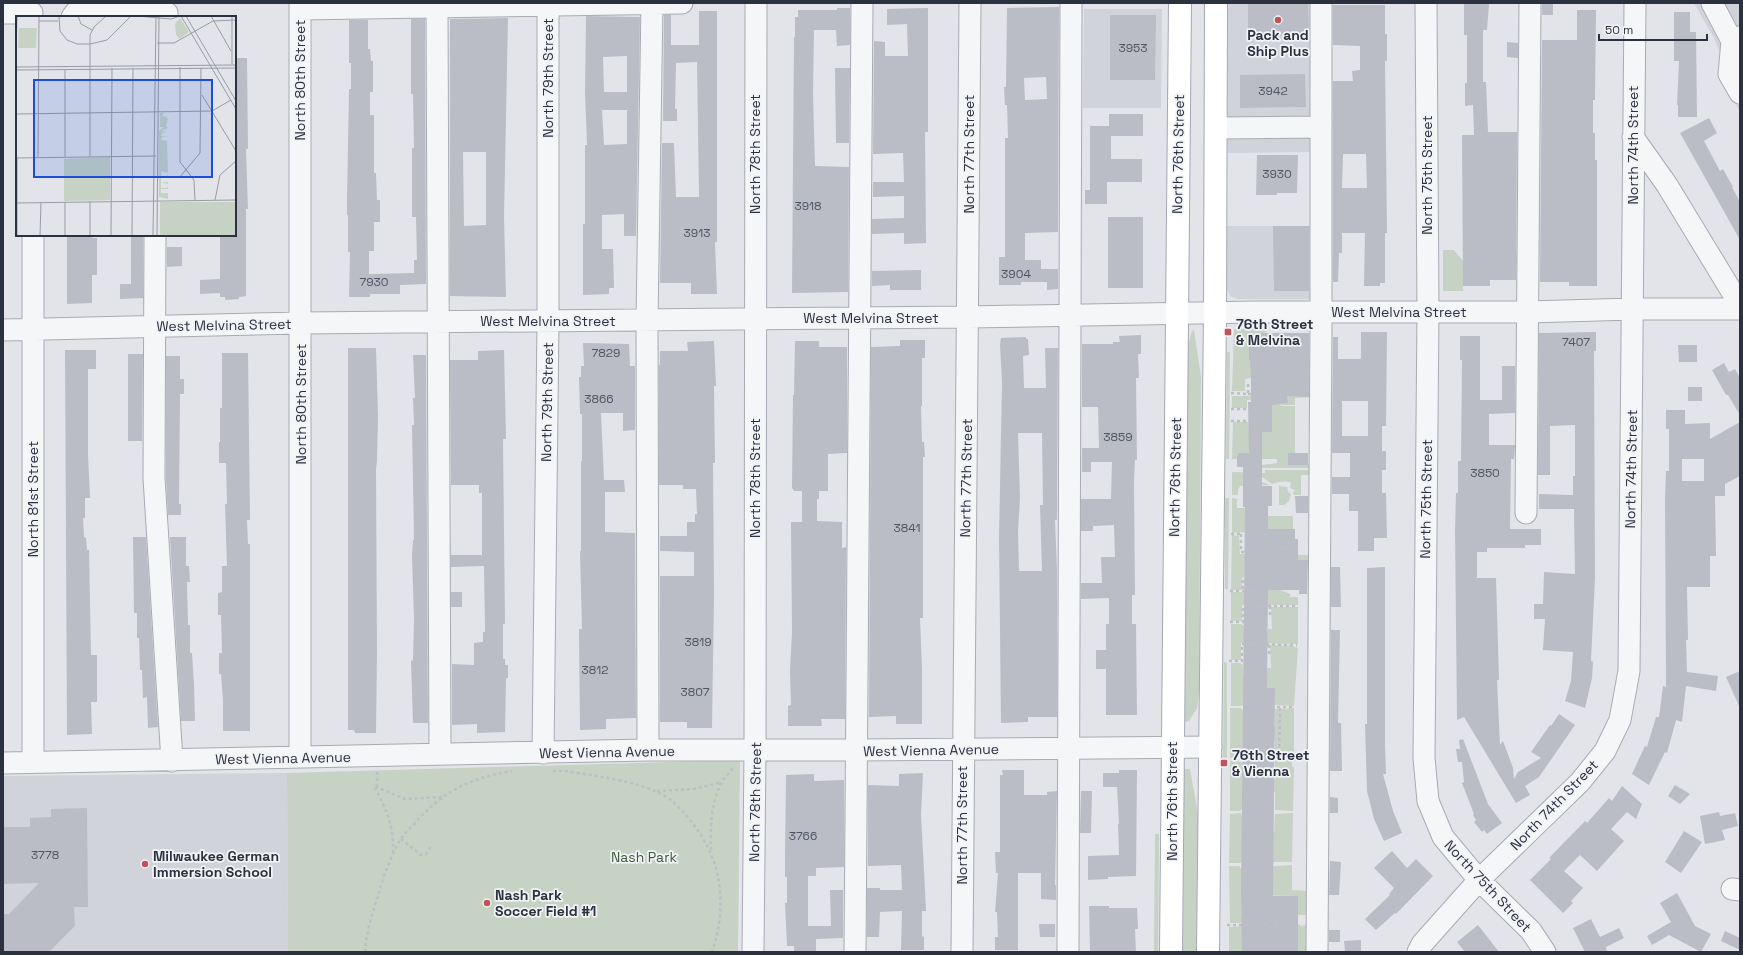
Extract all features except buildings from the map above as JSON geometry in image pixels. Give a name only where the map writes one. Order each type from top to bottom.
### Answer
[{"type":"main road","name":"North 76th Street","points":[[1171,952],[1180,3]]},
{"type":"main road","points":[[1206,3],[1216,32]]},
{"type":"main road","points":[[1208,952],[1215,313],[1216,3]]},
{"type":"street","points":[[300,6],[682,3]]},
{"type":"street","name":"North 78th Street","points":[[753,952],[755,751],[756,3]]},
{"type":"street","points":[[856,952],[856,750],[862,3]]},
{"type":"street","name":"North 77th Street","points":[[962,952],[970,3]]},
{"type":"street","points":[[1068,952],[1071,3]]},
{"type":"street","points":[[1316,952],[1321,312],[1321,3]]},
{"type":"street","name":"North 75th Street","points":[[1426,3],[1428,312],[1424,758],[1428,801],[1443,837],[1479,880],[1531,931],[1545,952]]},
{"type":"street","points":[[1526,513],[1530,3]]},
{"type":"street","name":"North 74th Street","points":[[1418,952],[1422,944],[1479,880],[1580,782],[1605,751],[1620,720],[1629,671],[1635,3]]},
{"type":"street","points":[[1712,3],[1736,39],[1729,74],[1740,93]]},
{"type":"street","name":"North 79th Street","points":[[543,753],[548,321],[548,4]]},
{"type":"street","points":[[648,750],[647,320],[652,4]]},
{"type":"street","points":[[434,5],[439,322],[440,754]]},
{"type":"street","name":"North 80th Street","points":[[300,6],[300,757]]},
{"type":"street","points":[[3,13],[32,11]]},
{"type":"street","points":[[73,16],[75,13],[167,15]]},
{"type":"street","points":[[1216,128],[1320,127]]},
{"type":"street","points":[[1633,137],[1667,185],[1740,305]]},
{"type":"street","name":"North 81st Street","points":[[32,236],[33,762]]},
{"type":"street","points":[[155,236],[154,478],[172,760]]},
{"type":"street","name":"West Melvina Street","points":[[3,330],[301,323],[1071,316],[1177,313],[1528,312],[1633,309],[1740,309]]},
{"type":"street","name":"West Vienna Avenue","points":[[3,763],[648,750],[963,750],[1211,747]]},
{"type":"path","points":[[1248,382],[1248,394]]},
{"type":"path","points":[[1291,388],[1292,382]]},
{"type":"path","points":[[1231,393],[1273,394],[1308,383]]},
{"type":"path","points":[[1231,409],[1248,409]]},
{"type":"path","points":[[1231,421],[1248,421]]},
{"type":"path","points":[[1230,534],[1241,534],[1241,552],[1270,552],[1270,548],[1297,548]]},
{"type":"path","points":[[1243,580],[1243,591]]},
{"type":"path","points":[[1230,591],[1258,591]]},
{"type":"path","points":[[1230,622],[1243,622],[1243,606],[1297,606]]},
{"type":"path","points":[[1270,606],[1270,616]]},
{"type":"path","points":[[1229,662],[1242,662],[1242,644],[1297,645]]},
{"type":"path","points":[[1269,645],[1269,654]]},
{"type":"path","points":[[1293,707],[1278,707],[1278,759],[1318,759]]},
{"type":"path","points":[[712,855],[710,829],[714,806],[722,782],[735,766]]},
{"type":"path","points":[[365,952],[370,918],[382,883],[401,839],[426,810],[448,792],[470,782],[494,774],[517,771]]},
{"type":"path","points":[[552,771],[565,771],[594,776],[646,788],[662,794],[680,809],[708,844],[720,889],[722,911],[712,952]]},
{"type":"path","points":[[656,791],[694,789],[722,782]]},
{"type":"path","points":[[393,856],[393,834],[387,809],[374,786],[406,799],[442,797]]},
{"type":"path","points":[[401,839],[421,855],[426,854],[432,844]]},
{"type":"path","points":[[1227,925],[1265,925],[1268,921],[1272,920],[1275,925]]},
{"type":"path","points":[[1265,925],[1268,930],[1273,929],[1275,925]]},
{"type":"path","points":[[1275,925],[1282,925]]},
{"type":"shaded area","points":[[1230,3],[1314,3],[1315,152],[1227,153],[1228,5]]},
{"type":"shaded area","points":[[1694,3],[1740,3],[1740,112],[1720,76],[1721,55],[1714,38]]},
{"type":"shaded area","points":[[1084,9],[1162,9],[1161,108],[1083,108]]},
{"type":"shaded area","points":[[1227,226],[1314,226],[1311,299],[1238,299],[1230,296],[1227,289]]},
{"type":"shaded area","name":"Milwaukee German Immersion School","points":[[287,773],[288,952],[3,952],[3,776]]},
{"type":"green space","points":[[1443,250],[1454,250],[1463,261],[1508,254],[1522,254],[1518,265],[1463,267],[1463,291],[1443,291]]},
{"type":"green space","points":[[1234,329],[1268,329],[1265,333],[1249,333],[1249,359],[1271,359],[1291,364],[1311,363],[1313,366],[1245,379],[1245,391],[1232,391]]},
{"type":"green space","points":[[1194,330],[1201,377],[1199,694],[1197,708],[1189,721],[1185,722],[1188,346],[1192,331]]},
{"type":"green space","points":[[1227,352],[1230,352],[1229,459],[1226,459]]},
{"type":"green space","points":[[1304,384],[1311,385],[1312,397],[1295,398],[1295,405],[1282,405],[1275,399],[1247,400],[1247,408],[1232,408],[1232,396],[1271,396]]},
{"type":"green space","points":[[1272,400],[1275,400],[1282,406],[1295,406],[1295,453],[1288,453],[1288,465],[1312,465],[1312,468],[1262,468],[1262,465],[1277,463],[1277,459],[1262,459],[1262,453],[1238,453],[1237,459],[1232,459],[1233,422],[1248,422],[1249,432],[1272,432]]},
{"type":"green space","points":[[1265,470],[1312,470],[1312,475],[1301,475],[1301,495],[1294,495],[1293,493],[1295,490],[1290,488],[1291,483],[1289,482],[1284,481],[1272,484],[1262,477],[1262,482],[1270,485],[1240,486],[1238,495],[1232,495],[1232,472],[1265,473]]},
{"type":"green space","points":[[1279,486],[1287,487],[1288,492],[1291,494],[1289,501],[1284,505],[1279,505]]},
{"type":"green space","points":[[1225,498],[1229,498],[1228,589],[1225,589]]},
{"type":"green space","points":[[1232,498],[1237,499],[1237,508],[1250,508],[1253,516],[1293,516],[1293,529],[1232,533]]},
{"type":"green space","points":[[1232,535],[1239,536],[1240,554],[1308,555],[1310,560],[1299,560],[1299,565],[1244,577],[1242,578],[1242,590],[1231,590]]},
{"type":"green space","points":[[1259,590],[1281,590],[1290,594],[1290,597],[1298,597],[1298,605],[1242,605],[1242,621],[1231,621],[1231,592],[1259,592]]},
{"type":"green space","points":[[1271,607],[1298,607],[1298,644],[1241,643],[1241,660],[1231,660],[1231,624],[1241,624],[1267,638],[1268,629],[1272,629]]},
{"type":"green space","points":[[1270,645],[1293,646],[1298,648],[1294,706],[1275,705],[1275,688],[1244,687],[1244,704],[1241,706],[1231,706],[1231,663],[1240,663],[1243,665],[1243,677],[1267,668],[1271,668]]},
{"type":"green space","points":[[1224,662],[1227,663],[1227,758],[1223,757]]},
{"type":"green space","points":[[1230,708],[1240,708],[1243,710],[1244,727],[1275,727],[1275,709],[1294,708],[1294,758],[1275,757],[1275,740],[1244,739],[1243,756],[1230,758]]},
{"type":"green space","name":"Nash Park","points":[[740,760],[738,952],[288,952],[287,773]]},
{"type":"green space","points":[[1230,761],[1243,763],[1244,779],[1275,779],[1275,761],[1292,761],[1292,767],[1294,767],[1293,811],[1275,810],[1275,792],[1243,792],[1242,809],[1240,811],[1230,811]]},
{"type":"green space","points":[[1184,769],[1190,769],[1198,814],[1197,952],[1183,952]]},
{"type":"green space","points":[[1241,813],[1242,831],[1274,832],[1275,814],[1293,813],[1292,862],[1273,862],[1273,845],[1240,863],[1229,863],[1230,814]]},
{"type":"green space","points":[[1155,834],[1159,834],[1158,952],[1154,952]]},
{"type":"green space","points":[[1292,865],[1292,890],[1309,891],[1309,915],[1297,915],[1298,896],[1241,895],[1241,914],[1244,923],[1230,923],[1229,866],[1240,866],[1240,868],[1273,884],[1273,866]]},
{"type":"green space","points":[[1297,923],[1301,926],[1308,925],[1308,952],[1298,952]]},
{"type":"green space","points":[[1242,926],[1242,952],[1229,952],[1229,927]]},
{"type":"place","name":"Pack and Ship Plus","points":[[1278,20]]},
{"type":"place","name":"76th Street & Melvina","points":[[1228,332]]},
{"type":"place","name":"76th Street & Vienna","points":[[1224,763]]},
{"type":"place","name":"Milwaukee German Immersion School","points":[[145,864]]},
{"type":"place","name":"Nash Park Soccer Field #1","points":[[487,903]]}]
